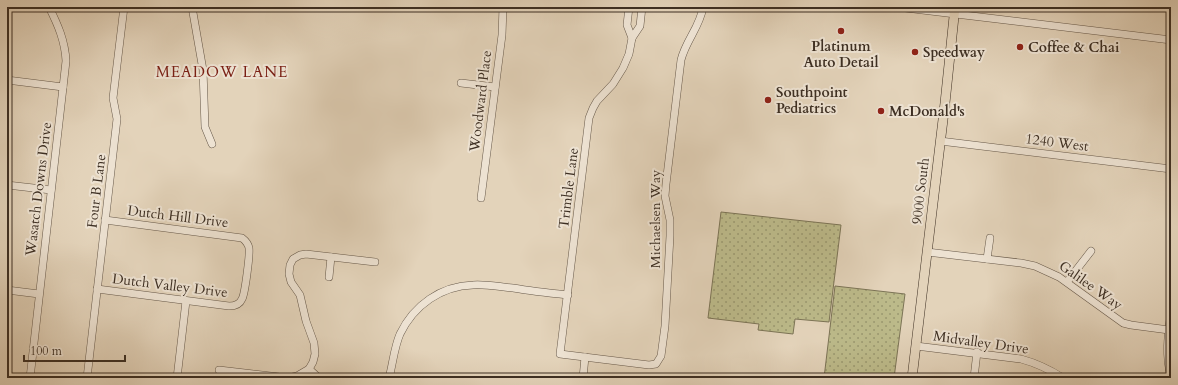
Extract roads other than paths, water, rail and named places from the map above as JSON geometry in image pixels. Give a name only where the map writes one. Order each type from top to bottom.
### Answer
[{"type":"main road","name":"9000 South","points":[[912,378],[955,11]]},
{"type":"street","name":"Wasatch Downs Drive","points":[[30,378],[66,61],[65,45],[60,30],[48,7]]},
{"type":"street","name":"Four B Lane","points":[[87,378],[117,119],[113,98],[124,7]]},
{"type":"street","points":[[192,7],[203,70],[205,127],[212,144]]},
{"type":"street","name":"Woodward Place","points":[[481,198],[502,35],[503,7]]},
{"type":"street","name":"Trimble Lane","points":[[630,7],[627,24],[632,38]]},
{"type":"street","name":"Trimble Lane","points":[[560,354],[591,112],[597,101],[620,75],[629,54],[632,38],[640,26],[642,7]]},
{"type":"street","name":"Michaelsen Way","points":[[560,354],[649,365],[656,364],[661,356],[665,326],[670,236],[670,220],[665,196],[675,106],[683,50],[700,20],[703,7]]},
{"type":"street","points":[[897,7],[955,11],[1171,40]]},
{"type":"street","points":[[7,80],[63,87]]},
{"type":"street","points":[[461,83],[495,87]]},
{"type":"street","name":"1240 West","points":[[940,141],[1171,169]]},
{"type":"street","points":[[7,185],[51,190]]},
{"type":"street","name":"Dutch Hill Drive","points":[[105,220],[242,238],[246,241],[249,252],[244,293],[239,303]]},
{"type":"street","points":[[987,259],[990,238]]},
{"type":"street","points":[[1067,282],[1091,251]]},
{"type":"street","name":"Galilee Way","points":[[927,252],[1035,266],[1059,276],[1123,323],[1169,330]]},
{"type":"street","points":[[219,370],[288,378],[297,376],[309,369],[314,358],[315,346],[306,321],[301,299],[290,279],[290,265],[293,259],[303,254],[375,262]]},
{"type":"street","points":[[329,276],[331,257]]},
{"type":"street","points":[[388,378],[397,342],[403,328],[417,309],[438,294],[463,286],[480,285],[568,295]]},
{"type":"street","name":"Dutch Valley Drive","points":[[97,289],[229,306],[239,303]]},
{"type":"street","points":[[7,290],[39,294]]},
{"type":"street","points":[[177,378],[186,301]]},
{"type":"street","points":[[1171,312],[1167,347],[1168,365],[1171,377]]},
{"type":"street","name":"Midvalley Drive","points":[[916,346],[977,352],[1021,359],[1041,366],[1062,378]]},
{"type":"street","points":[[974,378],[977,352]]},
{"type":"street","points":[[583,378],[586,357]]},
{"type":"street","points":[[309,369],[319,378]]},
{"type":"place","name":"Platinum Auto Detail","points":[[841,31]]},
{"type":"place","name":"Coffee & Chai","points":[[1020,47]]},
{"type":"place","name":"Speedway","points":[[915,52]]},
{"type":"place","name":"Southpoint Pediatrics","points":[[768,100]]},
{"type":"place","name":"McDonald's","points":[[881,111]]},
{"type":"district","name":"MEADOW LANE","points":[[222,72]]}]
